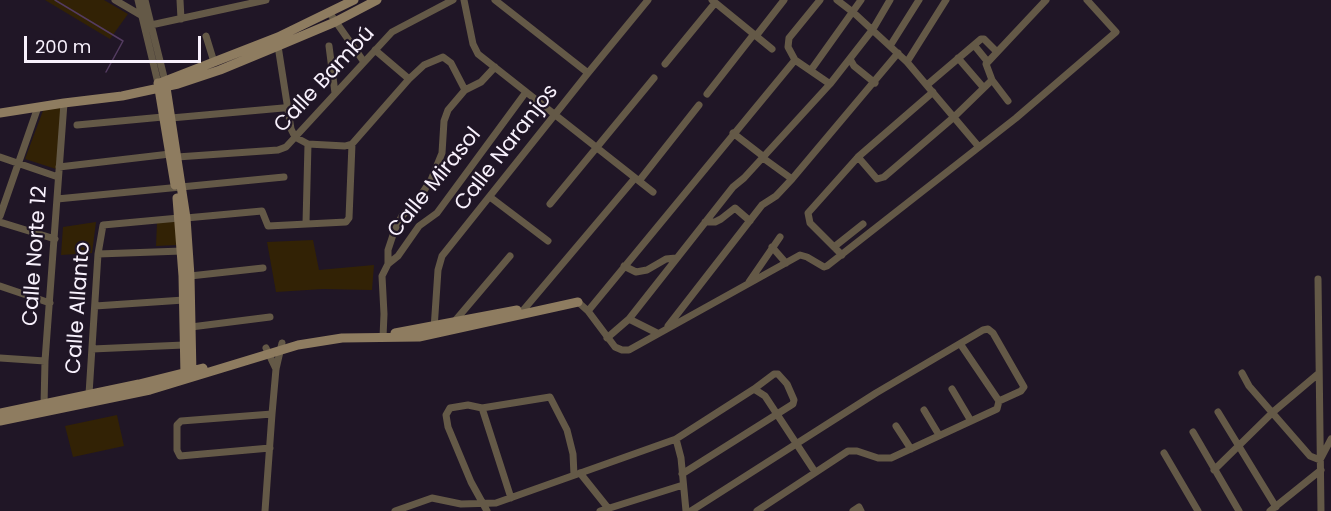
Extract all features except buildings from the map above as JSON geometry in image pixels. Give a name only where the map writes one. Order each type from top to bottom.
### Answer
[{"type":"street","points":[[115,0],[147,20],[181,19],[266,0]]},
{"type":"street","points":[[138,0],[147,20],[162,85],[190,276],[188,375]]},
{"type":"street","points":[[145,0],[147,20],[162,85]]},
{"type":"street","points":[[180,0],[181,19]]},
{"type":"street","points":[[162,85],[278,37],[329,12],[340,3],[354,0]]},
{"type":"street","points":[[0,113],[162,85],[220,70],[335,22],[377,0]]},
{"type":"street","name":"Calle Bambú","points":[[59,167],[173,155],[278,150],[286,147],[392,32],[453,0]]},
{"type":"street","points":[[464,0],[474,48],[478,54],[653,192]]},
{"type":"street","points":[[495,0],[588,73]]},
{"type":"street","name":"Calle Naranjos","points":[[434,330],[440,260],[648,0]]},
{"type":"street","points":[[707,94],[784,0]]},
{"type":"street","points":[[820,0],[789,38],[788,47],[795,60],[830,84]]},
{"type":"street","points":[[837,0],[854,12],[907,62],[979,147]]},
{"type":"street","points":[[811,70],[861,0]]},
{"type":"street","points":[[607,338],[629,319],[735,184],[764,157],[830,84],[873,29],[890,0]]},
{"type":"street","points":[[890,46],[919,0]]},
{"type":"street","points":[[907,62],[946,0]]},
{"type":"street","points":[[1008,101],[986,69],[987,61],[1046,0]]},
{"type":"street","points":[[434,330],[519,316],[572,299],[588,310],[607,338],[622,351],[629,350],[800,255],[824,267],[827,266],[1016,118],[1116,32],[1087,0]]},
{"type":"street","points":[[665,64],[717,2],[771,49]]},
{"type":"street","points":[[329,12],[364,62]]},
{"type":"street","points":[[206,36],[214,62]]},
{"type":"street","points":[[927,85],[983,38],[997,52]]},
{"type":"street","points":[[974,45],[987,61]]},
{"type":"street","points":[[278,46],[291,129],[295,137],[308,144],[345,146],[352,144],[409,79],[424,65],[443,57],[451,63],[465,90]]},
{"type":"street","points":[[328,46],[335,93]]},
{"type":"street","points":[[375,50],[409,79]]},
{"type":"street","points":[[666,328],[762,205],[776,196],[792,179],[898,53]]},
{"type":"street","points":[[958,58],[983,87]]},
{"type":"street","points":[[850,59],[854,66],[875,83]]},
{"type":"street","points":[[588,310],[795,60]]},
{"type":"street","points":[[383,335],[382,276],[388,264],[388,250],[395,229],[402,216],[419,198],[431,180],[442,153],[446,115],[465,90],[481,82],[495,67]]},
{"type":"street","points":[[550,204],[654,78]]},
{"type":"street","points":[[858,157],[877,179],[884,177],[954,117],[992,80]]},
{"type":"street","name":"Calle Mirasol","points":[[388,264],[398,256],[420,226],[438,213],[526,92]]},
{"type":"street","points":[[842,255],[810,223],[807,215],[858,157],[933,92]]},
{"type":"street","name":"Calle Norte 12","points":[[44,407],[45,361],[64,103]]},
{"type":"street","points":[[519,316],[699,105]]},
{"type":"street","points":[[0,216],[38,107]]},
{"type":"street","points":[[77,125],[283,108]]},
{"type":"street","points":[[733,133],[792,179]]},
{"type":"street","points":[[306,223],[308,144]]},
{"type":"street","points":[[182,218],[263,211],[268,226],[346,222],[349,220],[352,144]]},
{"type":"street","points":[[0,158],[58,177]]},
{"type":"street","points":[[57,199],[284,177]]},
{"type":"street","points":[[729,193],[735,208],[750,221]]},
{"type":"street","points":[[490,197],[548,241]]},
{"type":"street","points":[[705,222],[715,222],[735,208]]},
{"type":"street","points":[[182,218],[184,345],[188,375]]},
{"type":"street","name":"Calle Allanto","points":[[89,394],[98,254],[103,225],[182,218]]},
{"type":"street","points":[[0,222],[55,239]]},
{"type":"street","points":[[834,247],[863,224]]},
{"type":"street","points":[[748,282],[780,237]]},
{"type":"street","points":[[772,248],[786,263]]},
{"type":"street","points":[[98,254],[182,252]]},
{"type":"street","points":[[454,322],[510,256]]},
{"type":"street","points":[[624,266],[636,272],[647,270],[666,259],[676,258]]},
{"type":"street","points":[[190,276],[263,268]]},
{"type":"street","points":[[1318,279],[1321,511]]},
{"type":"street","points":[[0,286],[50,303]]},
{"type":"street","points":[[95,306],[184,300]]},
{"type":"street","points":[[0,413],[139,392],[282,346],[383,335],[408,338],[454,322],[558,304]]},
{"type":"street","points":[[190,327],[270,317]]},
{"type":"street","points":[[629,319],[657,333]]},
{"type":"street","points":[[691,511],[876,393],[988,329],[993,333],[1024,387],[1021,391],[999,401]]},
{"type":"street","points":[[92,349],[184,345]]},
{"type":"street","points":[[757,511],[850,450],[887,459],[997,409],[999,401],[961,345]]},
{"type":"street","points":[[265,511],[276,369],[282,346]]},
{"type":"street","points":[[268,351],[276,369]]},
{"type":"street","points":[[0,352],[16,358]]},
{"type":"street","points":[[0,358],[45,361]]},
{"type":"street","points":[[1242,373],[1249,386],[1310,456],[1320,460]]},
{"type":"street","points":[[395,511],[432,498],[461,504],[496,503],[511,498],[676,439],[776,374],[783,378],[794,402],[792,405],[682,474]]},
{"type":"street","points":[[1214,470],[1273,412],[1318,374]]},
{"type":"street","points":[[0,421],[89,394],[188,375]]},
{"type":"street","points":[[754,389],[765,396],[815,472]]},
{"type":"street","points":[[952,389],[971,421]]},
{"type":"street","points":[[487,511],[471,482],[448,427],[446,419],[448,410],[455,406],[468,405],[482,408],[550,397],[571,442],[577,474],[608,508]]},
{"type":"street","points":[[482,408],[511,498]]},
{"type":"street","points":[[924,410],[939,435]]},
{"type":"street","points":[[1218,412],[1273,509],[1321,471]]},
{"type":"street","points":[[270,448],[180,456],[177,450],[177,425],[181,421],[272,414]]},
{"type":"street","points":[[896,426],[911,449]]},
{"type":"street","points":[[1193,432],[1239,511]]},
{"type":"street","points":[[676,439],[681,458],[686,511]]},
{"type":"street","points":[[1320,460],[1331,440]]},
{"type":"street","points":[[1164,453],[1198,511]]},
{"type":"street","points":[[600,511],[683,485]]},
{"type":"street","points":[[1322,498],[1331,492]]},
{"type":"street","points":[[853,511],[859,507],[861,511]]},
{"type":"shaded area","points":[[45,0],[104,0],[128,14],[110,39]]},
{"type":"shaded area","points":[[44,108],[62,108],[56,169],[25,159]]},
{"type":"shaded area","points":[[179,220],[177,245],[156,246],[157,223]]},
{"type":"shaded area","points":[[96,222],[92,253],[61,255],[63,227]]},
{"type":"shaded area","points":[[313,240],[319,270],[374,265],[372,290],[323,289],[276,292],[267,242]]},
{"type":"shaded area","points":[[117,415],[124,446],[73,457],[65,426]]},
{"type":"waterway","points":[[55,0],[123,41],[106,72]]}]
